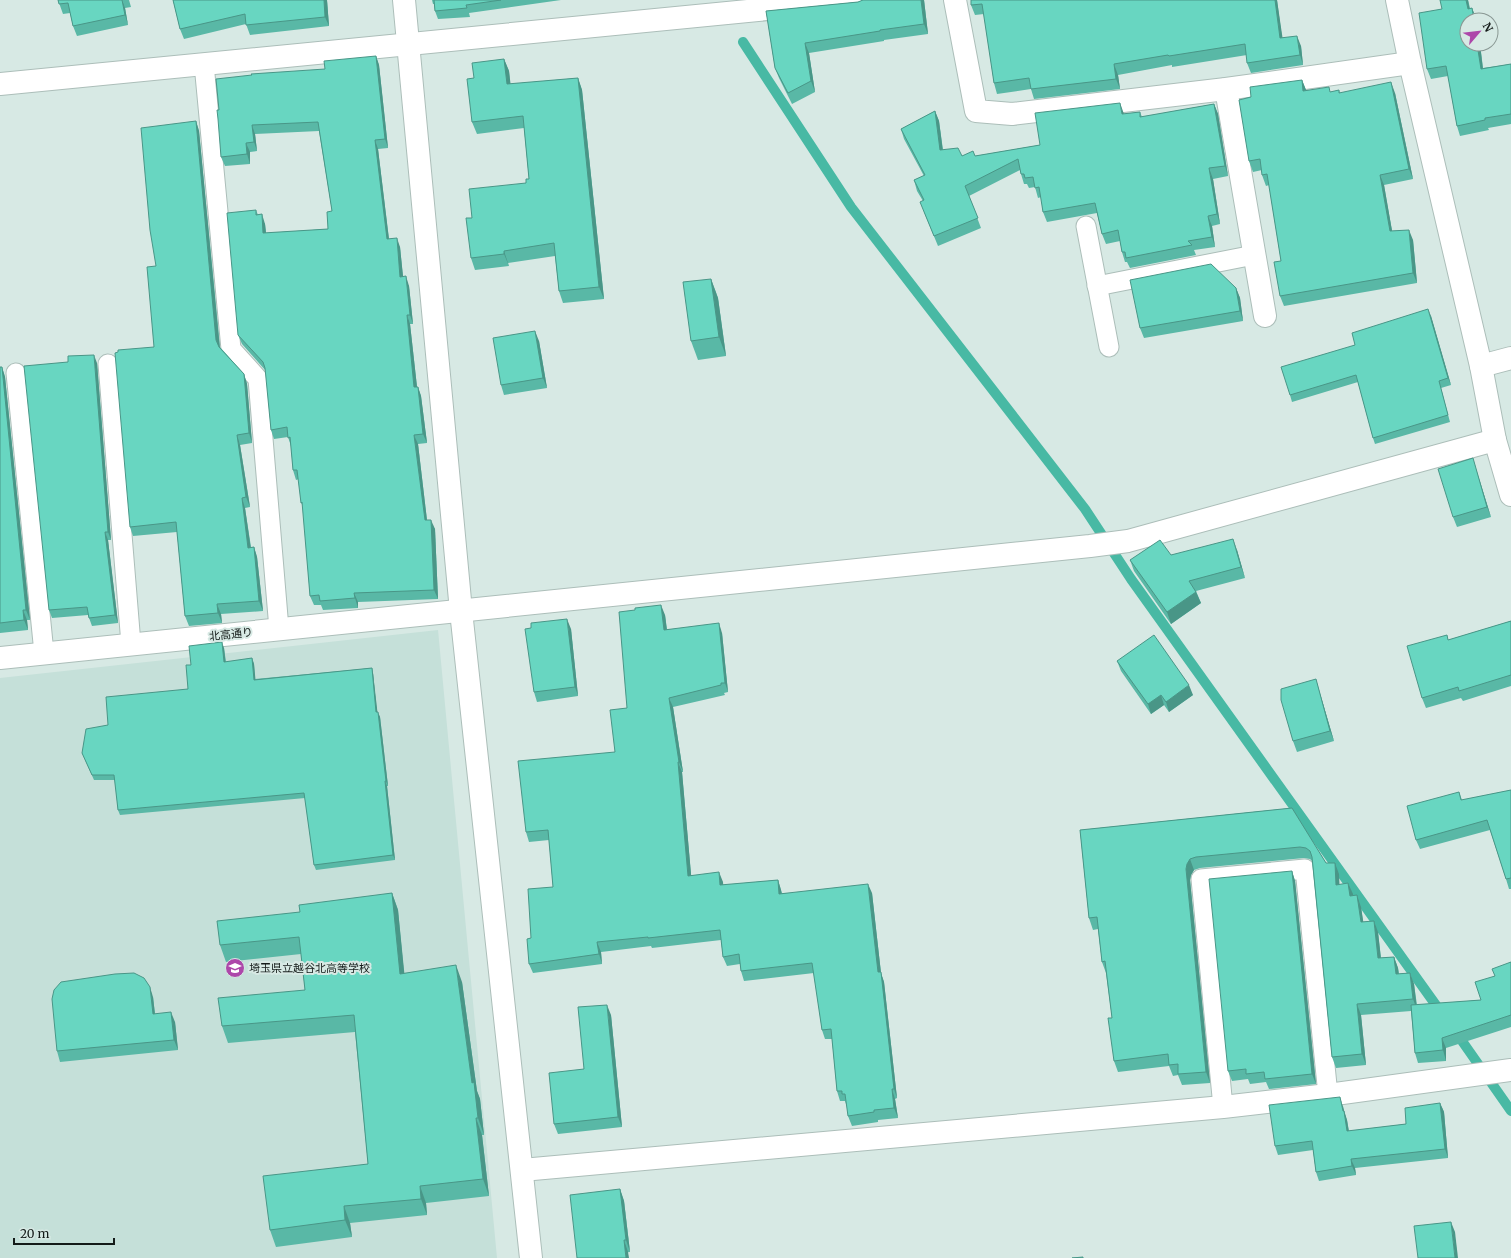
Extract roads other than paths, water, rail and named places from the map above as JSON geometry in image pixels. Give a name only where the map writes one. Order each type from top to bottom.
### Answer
[{"type":"street","points":[[404,0],[461,611],[531,1258]]},
{"type":"street","points":[[0,84],[860,0]]},
{"type":"street","points":[[955,0],[976,111],[1012,114],[1226,89],[1410,63]]},
{"type":"street","points":[[1397,0],[1410,63],[1480,366],[1495,440],[1511,495]]},
{"type":"street","points":[[1226,89],[1265,316]]},
{"type":"street","points":[[1480,366],[1511,358]]},
{"type":"street","name":"北高通り","points":[[0,658],[1128,541],[1495,440]]},
{"type":"street","points":[[522,1170],[1223,1107],[1328,1095],[1509,1071]]},
{"type":"lane","points":[[204,64],[231,349],[258,379],[279,629]]},
{"type":"lane","points":[[1086,226],[1109,347]]},
{"type":"lane","points":[[1097,286],[1254,255]]},
{"type":"lane","points":[[108,364],[131,644]]},
{"type":"lane","points":[[16,373],[44,653]]},
{"type":"lane","points":[[1223,1107],[1201,878],[1305,870],[1328,1095]]},
{"type":"waterway","points":[[743,42],[851,207],[1085,509],[1131,579],[1443,1015]]},
{"type":"waterway","points":[[1455,1031],[1511,1111]]},
{"type":"place","name":"埼玉県立越谷北高等学校","points":[[235,968]]}]
